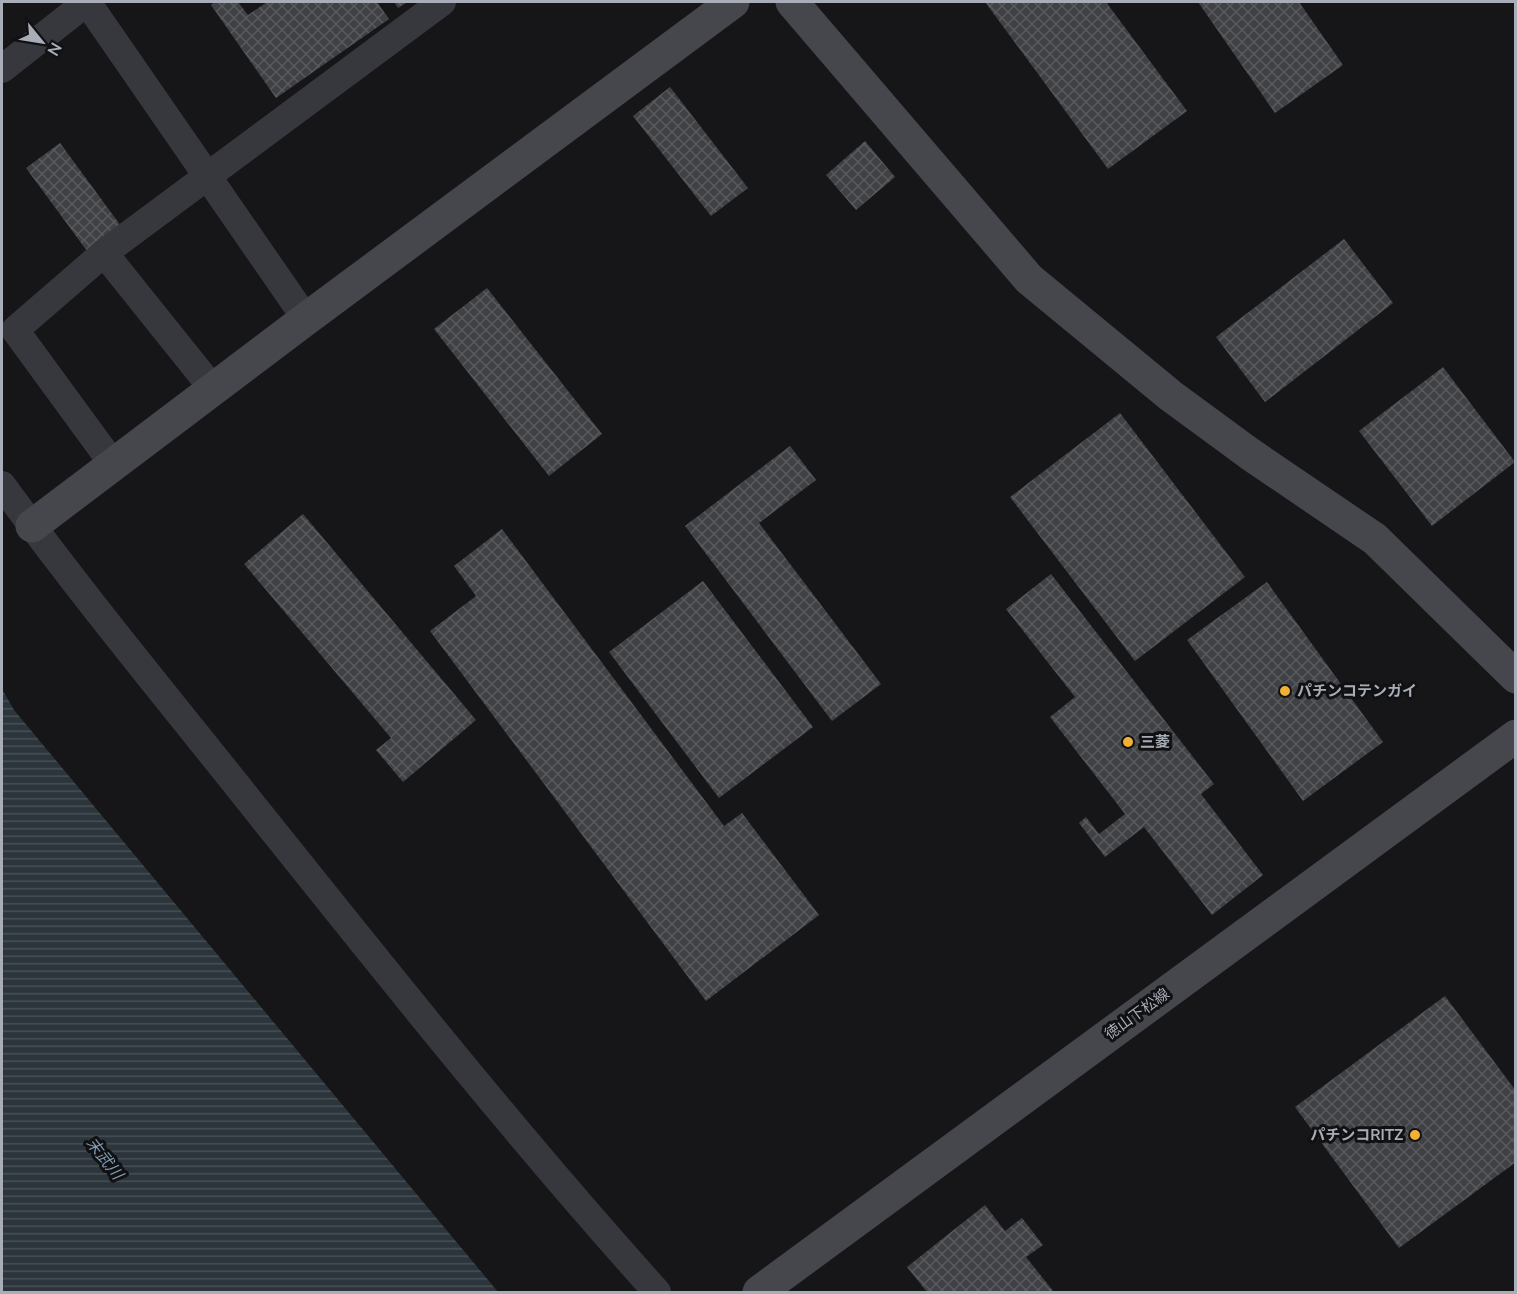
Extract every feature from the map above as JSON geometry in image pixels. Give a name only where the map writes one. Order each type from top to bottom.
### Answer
[{"type":"street","points":[[2,69],[87,2],[306,319]]},
{"type":"street","points":[[113,464],[15,330],[104,253],[442,2]]},
{"type":"street","points":[[32,526],[733,2]]},
{"type":"street","points":[[792,2],[1029,279],[1171,396],[1250,454],[1375,539],[1515,677]]},
{"type":"street","points":[[104,253],[213,389]]},
{"type":"street","points":[[2,485],[32,526],[377,961],[657,1293]]},
{"type":"street","name":"徳山下松線","points":[[759,1293],[1515,736]]},
{"type":"water","name":"末武川","points":[[2,689],[14,710],[498,1292],[2,1292]]},
{"type":"building","points":[[215,2],[238,2],[248,15],[267,2],[377,2],[389,19],[276,98],[211,5]]},
{"type":"building","points":[[394,2],[407,2],[398,8]]},
{"type":"building","points":[[985,2],[1106,2],[1187,111],[1108,169]]},
{"type":"building","points":[[1198,2],[1299,2],[1343,65],[1275,113]]},
{"type":"building","points":[[670,87],[748,188],[711,216],[633,116]]},
{"type":"building","points":[[865,141],[895,177],[856,210],[826,175]]},
{"type":"building","points":[[60,143],[121,226],[87,251],[26,168]]},
{"type":"building","points":[[1344,239],[1393,303],[1265,402],[1216,337]]},
{"type":"building","points":[[487,288],[602,434],[549,476],[434,329]]},
{"type":"building","points":[[1443,367],[1515,462],[1432,526],[1359,431]]},
{"type":"building","points":[[1120,413],[1245,577],[1135,661],[1010,497]]},
{"type":"building","points":[[790,446],[816,480],[759,523],[881,684],[832,721],[685,526]]},
{"type":"building","points":[[303,514],[476,720],[403,782],[376,750],[391,738],[244,564]]},
{"type":"building","points":[[502,529],[724,826],[742,813],[819,915],[706,1001],[430,631],[476,596],[454,566]]},
{"type":"building","points":[[1051,574],[1214,784],[1201,794],[1263,875],[1212,915],[1144,827],[1105,857],[1079,823],[1086,817],[1099,834],[1125,814],[1050,717],[1075,697],[1006,609]]},
{"type":"building","points":[[703,581],[813,727],[719,798],[609,652]]},
{"type":"building","name":"パチンコテンガイ","points":[[1267,582],[1383,742],[1303,801],[1187,640]]},
{"type":"building","name":"パチンコRITZ","points":[[1445,996],[1516,1091],[1516,1162],[1399,1248],[1295,1107]]},
{"type":"building","points":[[985,1205],[1005,1231],[1022,1218],[1043,1245],[1026,1257],[1054,1292],[927,1292],[907,1267]]},
{"type":"place","name":"パチンコテンガイ","points":[[1285,691]]},
{"type":"place","name":"三菱","points":[[1128,742]]},
{"type":"place","name":"パチンコRITZ","points":[[1415,1135]]}]
